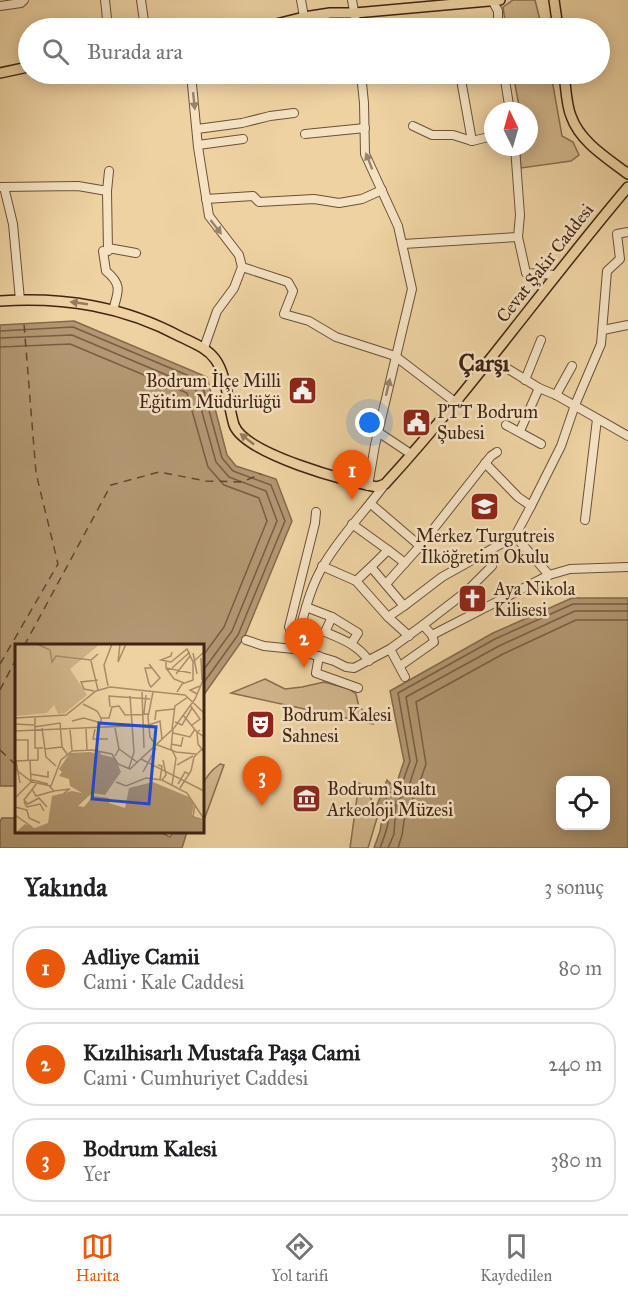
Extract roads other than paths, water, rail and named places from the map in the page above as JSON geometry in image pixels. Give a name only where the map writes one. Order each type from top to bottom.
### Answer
[{"type":"main road","points":[[554,0],[557,18]]},
{"type":"main road","points":[[300,18],[330,13],[355,13],[423,5],[495,1]]},
{"type":"main road","points":[[0,73],[18,69]]},
{"type":"main road","points":[[566,84],[570,114],[577,129],[585,140],[628,174]]},
{"type":"main road","name":"Cevat Şakir Caddesi","points":[[384,484],[492,358],[555,275],[628,187]]},
{"type":"main road","points":[[0,301],[69,301],[93,305],[168,330],[204,348],[215,359],[220,369],[235,427],[251,443],[332,477],[368,486],[378,487],[384,484]]},
{"type":"street","points":[[0,6],[21,3],[24,0]]},
{"type":"street","points":[[105,0],[107,18]]},
{"type":"street","points":[[141,0],[144,18]]},
{"type":"street","points":[[301,0],[304,17]]},
{"type":"street","points":[[352,0],[356,18]]},
{"type":"street","points":[[495,1],[498,18]]},
{"type":"street","points":[[192,84],[198,145],[212,222],[239,255],[242,267],[234,288],[217,311],[204,348]]},
{"type":"street","points":[[362,84],[366,154],[398,226],[412,289],[378,432],[368,486]]},
{"type":"street","points":[[462,84],[472,141]]},
{"type":"street","points":[[506,84],[509,102]]},
{"type":"street","points":[[197,129],[294,113]]},
{"type":"street","points":[[413,126],[432,135],[453,135],[472,141],[484,138]]},
{"type":"street","points":[[305,134],[365,128]]},
{"type":"street","points":[[198,145],[243,139]]},
{"type":"street","points":[[516,156],[520,215],[518,237],[526,273],[555,275]]},
{"type":"street","points":[[109,171],[108,251],[103,251],[106,271],[116,279],[118,291],[113,310]]},
{"type":"street","points":[[20,300],[13,225],[2,187],[78,186],[107,191]]},
{"type":"street","points":[[206,199],[253,196],[259,202],[314,199],[339,203],[362,200],[382,190]]},
{"type":"street","points":[[388,617],[442,577],[515,536],[561,446],[575,405],[601,344],[607,271],[620,259],[617,234],[628,232]]},
{"type":"street","points":[[403,244],[518,237]]},
{"type":"street","points":[[108,248],[136,253]]},
{"type":"street","points":[[242,267],[288,282],[293,291],[284,314],[309,321],[336,337],[395,356],[455,402]]},
{"type":"street","points":[[603,330],[628,325]]},
{"type":"street","points":[[525,380],[541,340]]},
{"type":"street","points":[[492,358],[525,380],[575,405],[628,436]]},
{"type":"street","points":[[556,395],[572,366]]},
{"type":"street","points":[[520,431],[539,388]]},
{"type":"street","points":[[585,520],[597,419]]},
{"type":"street","points":[[506,425],[541,444]]},
{"type":"street","points":[[378,432],[411,454]]},
{"type":"street","points":[[386,584],[420,546],[485,463],[497,452]]},
{"type":"street","points":[[485,463],[518,497],[531,506]]},
{"type":"street","points":[[295,646],[311,589],[322,566],[384,484]]},
{"type":"street","points":[[371,504],[420,546]]},
{"type":"street","points":[[295,646],[289,627],[316,512]]},
{"type":"street","points":[[352,524],[405,563]]},
{"type":"street","points":[[515,536],[549,575]]},
{"type":"street","points":[[356,581],[388,550]]},
{"type":"street","points":[[322,566],[356,581],[388,617],[409,636]]},
{"type":"street","points":[[246,640],[264,646],[295,646],[346,667],[354,668],[409,636],[467,591],[492,566]]},
{"type":"street","points":[[371,567],[404,606]]},
{"type":"street","points":[[432,635],[549,575],[570,569],[628,567]]},
{"type":"street","points":[[306,607],[332,617],[358,633],[351,644]]},
{"type":"street","points":[[332,617],[325,632],[363,651],[369,661]]},
{"type":"street","points":[[400,666],[434,642],[432,635],[423,625]]},
{"type":"street","points":[[390,649],[405,677]]},
{"type":"street","points":[[318,656],[316,673],[358,688]]},
{"type":"water","points":[[74,321],[207,377],[227,455],[236,466],[276,479],[292,521],[244,638],[204,695],[204,644],[15,644],[15,786],[0,786],[0,325]]},
{"type":"water","points":[[572,598],[628,598],[628,848],[374,848],[384,808],[377,805],[387,780],[395,788],[404,761],[390,691],[493,633]]},
{"type":"water","points":[[2,818],[15,818],[15,833],[162,833],[170,837],[172,833],[187,833],[182,848],[0,848]]},
{"type":"place","name":"Bodrum İlçe Milli Eğitim Müdürlüğü","points":[[302,391]]},
{"type":"place","name":"PTT Bodrum Şubesi","points":[[416,422]]},
{"type":"place","name":"Adliye Camii","points":[[352,500]]},
{"type":"place","name":"Merkez Turgutreis İlköğretim Okulu","points":[[485,507]]},
{"type":"place","name":"Aya Nikola Kilisesi","points":[[473,599]]},
{"type":"place","name":"Kızılhisarlı Mustafa Paşa Cami","points":[[304,668]]},
{"type":"place","name":"Bodrum Kalesi Sahnesi","points":[[261,725]]},
{"type":"place","name":"Bodrum Sualtı Arkeoloji Müzesi","points":[[306,799]]},
{"type":"place","name":"Bodrum Kalesi","points":[[262,806]]},
{"type":"district","name":"Çarşı","points":[[484,363]]}]
